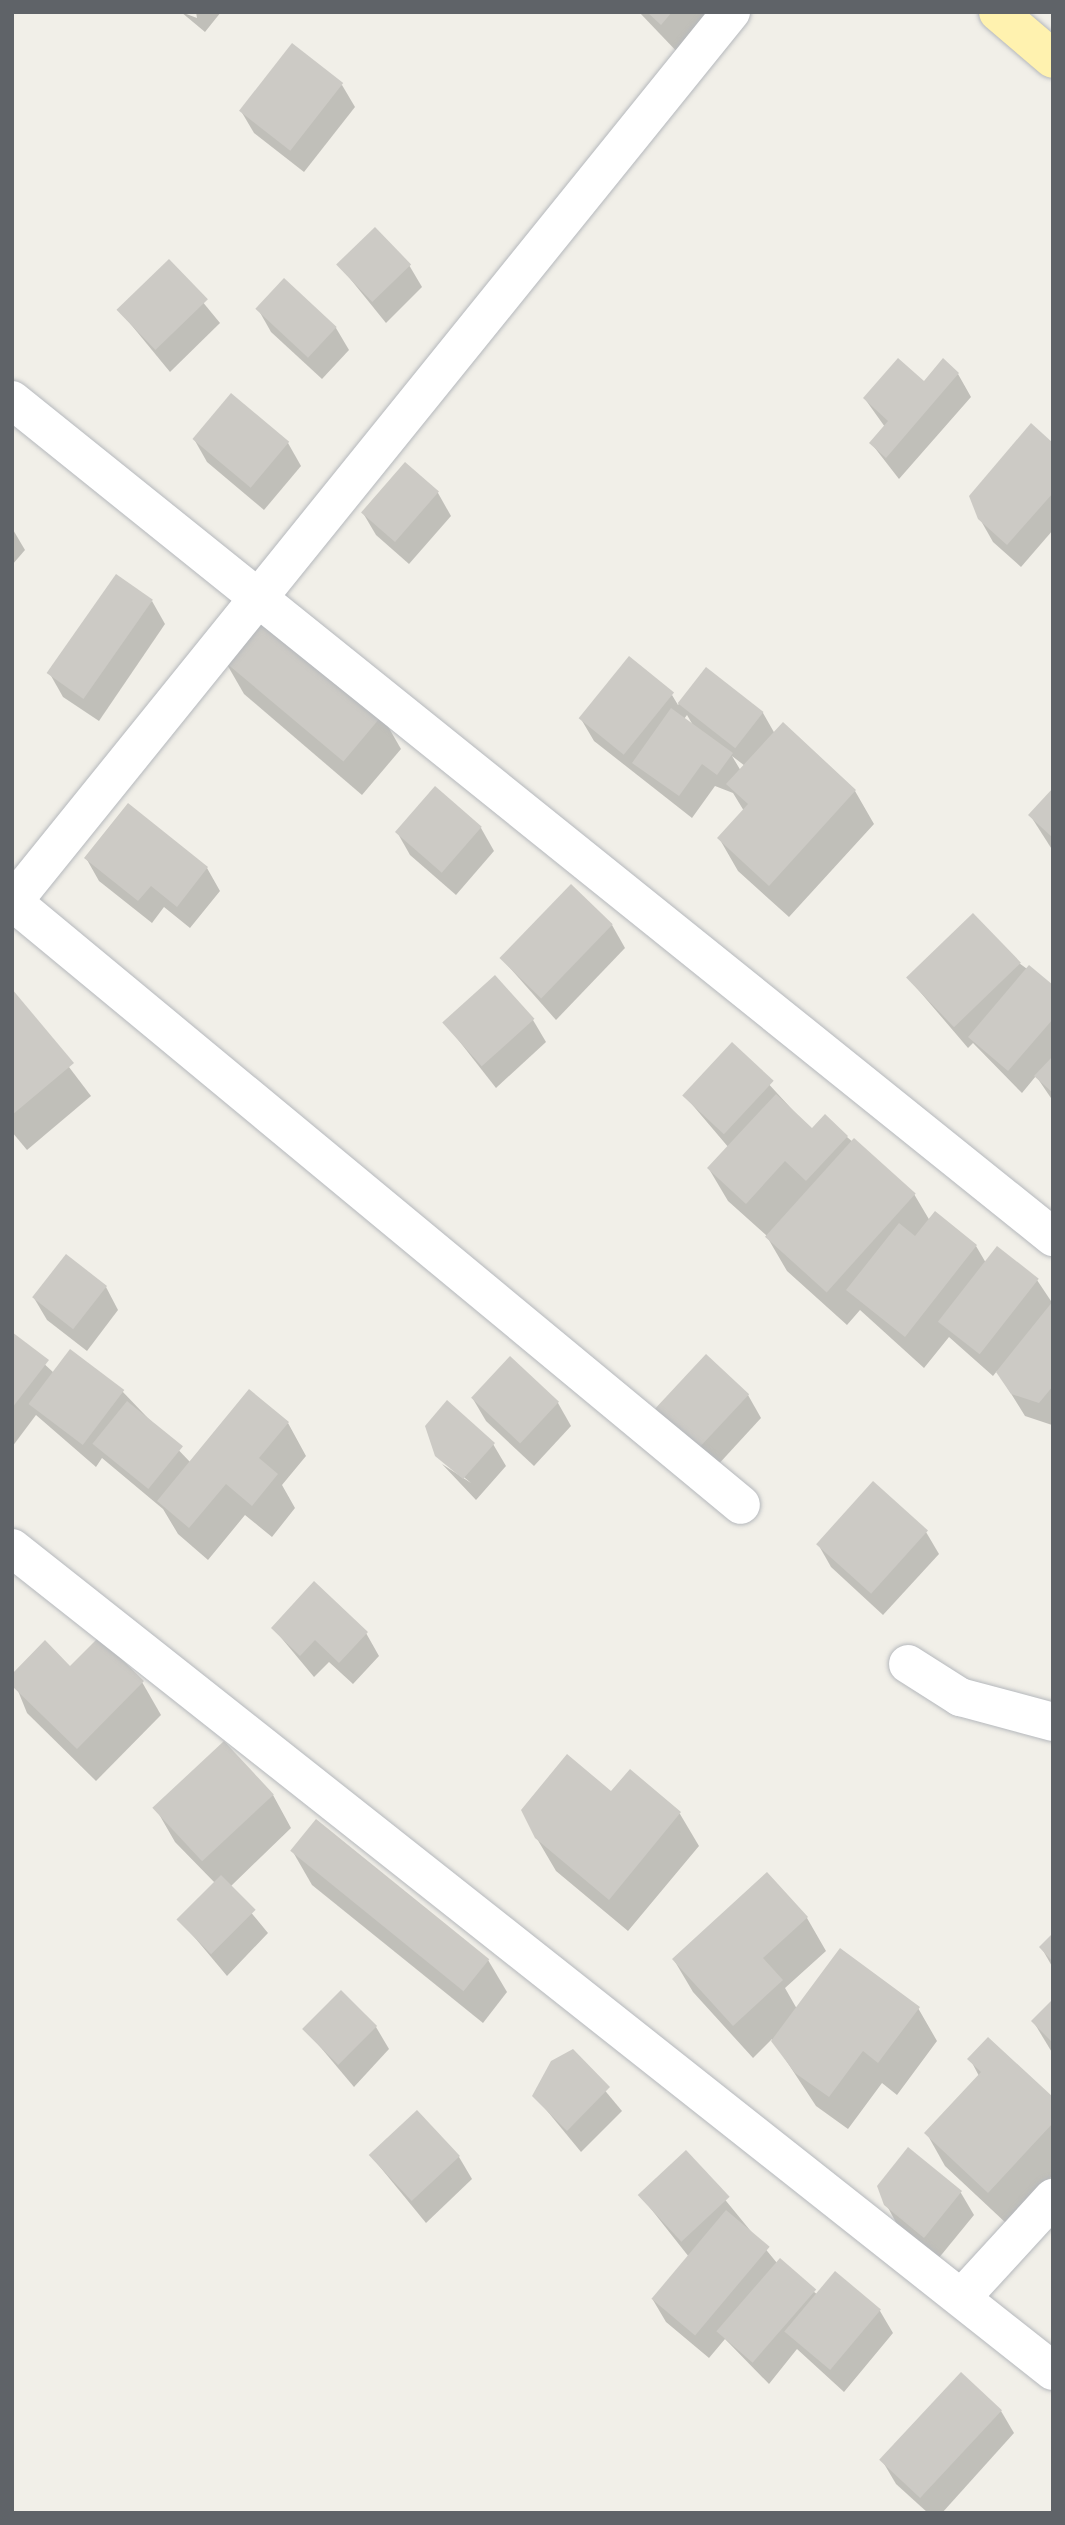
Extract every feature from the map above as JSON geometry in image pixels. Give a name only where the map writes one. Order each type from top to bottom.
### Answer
[{"type":"main road","points":[[998,12],[1053,59]]},
{"type":"street","points":[[731,12],[13,903],[741,1505]]},
{"type":"street","points":[[12,400],[1053,1237]]},
{"type":"street","points":[[12,1548],[964,2295],[1053,2371]]},
{"type":"street","points":[[908,1664],[960,1698],[1053,1722]]},
{"type":"street","points":[[964,2295],[1053,2198]]},
{"type":"building","points":[[647,12],[672,12],[661,25]]},
{"type":"building","points":[[292,43],[343,83],[290,151],[239,111]]},
{"type":"building","points":[[375,227],[411,264],[372,302],[336,265]]},
{"type":"building","points":[[169,259],[208,299],[155,350],[116,310]]},
{"type":"building","points":[[284,278],[337,327],[308,358],[255,309]]},
{"type":"building","points":[[898,358],[924,381],[943,358],[959,373],[886,458],[869,443],[888,421],[863,398]]},
{"type":"building","points":[[231,393],[289,442],[251,488],[192,439]]},
{"type":"building","points":[[1031,423],[1053,443],[1053,493],[1007,545],[978,519],[969,496]]},
{"type":"building","points":[[405,462],[439,492],[395,542],[361,513]]},
{"type":"building","points":[[116,574],[153,600],[83,699],[47,673]]},
{"type":"building","points":[[263,613],[383,714],[343,761],[223,660]]},
{"type":"building","points":[[629,656],[674,693],[624,755],[579,718]]},
{"type":"building","points":[[706,667],[764,712],[735,748],[678,703]]},
{"type":"building","points":[[671,708],[733,753],[717,775],[702,764],[679,796],[632,763]]},
{"type":"building","points":[[783,722],[856,790],[769,886],[717,838],[748,804],[726,784]]},
{"type":"building","points":[[435,786],[482,827],[442,873],[395,832]]},
{"type":"building","points":[[1053,788],[1053,838],[1028,815]]},
{"type":"building","points":[[128,803],[208,867],[177,907],[151,886],[138,901],[84,858]]},
{"type":"building","points":[[571,884],[613,924],[541,998],[499,958]]},
{"type":"building","points":[[973,913],[1021,963],[954,1027],[906,978]]},
{"type":"building","points":[[1029,965],[1053,985],[1053,1019],[1008,1071],[968,1037]]},
{"type":"building","points":[[495,975],[534,1019],[482,1066],[442,1023]]},
{"type":"building","points":[[12,989],[74,1063],[12,1115]]},
{"type":"building","points":[[732,1042],[774,1081],[724,1134],[682,1095]]},
{"type":"building","points":[[1053,1056],[1053,1093],[1034,1076]]},
{"type":"building","points":[[776,1094],[812,1128],[825,1114],[848,1136],[806,1181],[785,1161],[746,1204],[707,1168]]},
{"type":"building","points":[[854,1138],[916,1194],[827,1292],[765,1237]]},
{"type":"building","points":[[935,1211],[977,1245],[905,1337],[846,1290],[899,1223],[915,1236]]},
{"type":"building","points":[[997,1246],[1039,1279],[980,1354],[938,1322]]},
{"type":"building","points":[[66,1254],[107,1286],[73,1329],[32,1297]]},
{"type":"building","points":[[1053,1301],[1053,1386],[1039,1403],[1011,1394],[996,1372]]},
{"type":"building","points":[[12,1332],[49,1360],[12,1408]]},
{"type":"building","points":[[70,1349],[124,1390],[83,1445],[28,1404]]},
{"type":"building","points":[[706,1354],[749,1394],[690,1458],[647,1418]]},
{"type":"building","points":[[510,1356],[559,1402],[520,1443],[471,1398]]},
{"type":"building","points":[[249,1389],[289,1422],[259,1458],[278,1474],[252,1506],[226,1484],[189,1528],[157,1501]]},
{"type":"building","points":[[447,1400],[495,1443],[463,1479],[435,1456],[425,1426]]},
{"type":"building","points":[[127,1401],[183,1446],[148,1489],[92,1444]]},
{"type":"building","points":[[873,1481],[928,1531],[871,1594],[816,1544]]},
{"type":"building","points":[[314,1581],[368,1632],[339,1663],[315,1640],[300,1656],[271,1628]]},
{"type":"building","points":[[99,1637],[144,1681],[77,1749],[12,1686],[12,1674],[45,1640],[70,1666]]},
{"type":"building","points":[[224,1741],[274,1794],[202,1861],[152,1808]]},
{"type":"building","points":[[567,1754],[611,1791],[630,1769],[681,1812],[609,1900],[535,1838],[521,1810]]},
{"type":"building","points":[[316,1819],[489,1959],[464,1991],[290,1851]]},
{"type":"building","points":[[767,1872],[808,1917],[763,1958],[783,1980],[733,2026],[672,1959]]},
{"type":"building","points":[[221,1875],[256,1910],[211,1954],[176,1920]]},
{"type":"building","points":[[1053,1933],[1053,1962],[1039,1947]]},
{"type":"building","points":[[840,1948],[920,2007],[878,2063],[863,2051],[829,2097],[795,2073],[771,2041]]},
{"type":"building","points":[[341,1990],[377,2026],[338,2065],[302,2029]]},
{"type":"building","points":[[1053,1999],[1053,2043],[1031,2021]]},
{"type":"building","points":[[988,2037],[1053,2097],[1053,2123],[988,2193],[924,2133],[981,2072],[967,2059]]},
{"type":"building","points":[[573,2049],[610,2087],[567,2131],[532,2096],[551,2061]]},
{"type":"building","points":[[417,2110],[460,2156],[412,2201],[369,2155]]},
{"type":"building","points":[[908,2147],[962,2191],[924,2238],[884,2205],[877,2186]]},
{"type":"building","points":[[686,2150],[730,2197],[681,2242],[638,2195]]},
{"type":"building","points":[[726,2210],[770,2247],[695,2336],[651,2299]]},
{"type":"building","points":[[780,2258],[816,2289],[753,2363],[716,2331]]},
{"type":"building","points":[[835,2271],[881,2310],[830,2370],[784,2332]]},
{"type":"building","points":[[961,2372],[1002,2410],[920,2498],[879,2460]]}]
